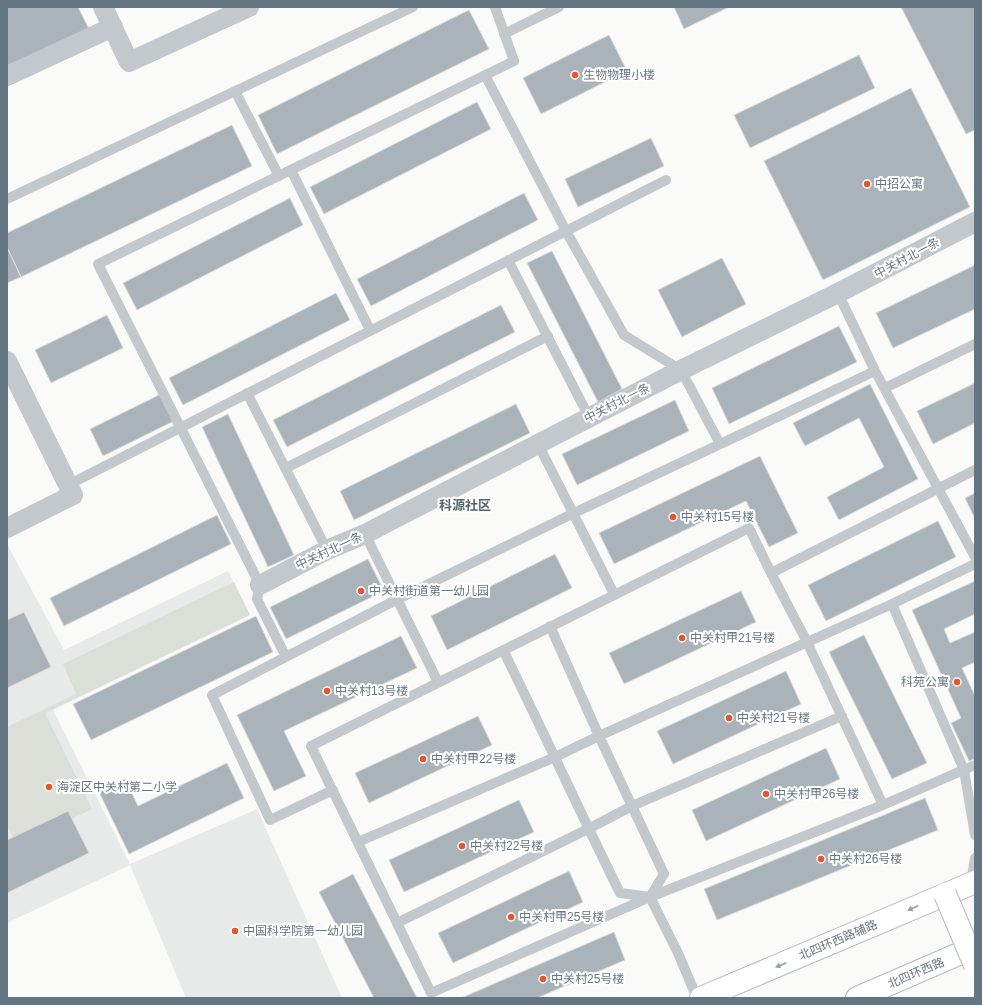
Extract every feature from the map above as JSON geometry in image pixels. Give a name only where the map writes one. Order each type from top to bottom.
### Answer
[{"type":"main road","name":"北四环西路辅路","points":[[702,998],[973,883]]},
{"type":"main road","points":[[945,894],[975,965]]},
{"type":"main road","name":"北四环西路","points":[[857,998],[975,947]]},
{"type":"street","points":[[104,7],[129,62],[249,7]]},
{"type":"street","points":[[7,76],[113,27]]},
{"type":"street","name":"中关村北一条","points":[[260,585],[328,550],[365,534],[681,370],[838,294],[975,222]]},
{"type":"street","points":[[7,361],[73,495],[7,528]]},
{"type":"lane","points":[[7,199],[413,7]]},
{"type":"lane","points":[[286,657],[256,599],[260,585],[98,264],[514,61],[495,7]]},
{"type":"lane","points":[[504,34],[559,7]]},
{"type":"lane","points":[[485,75],[566,231],[624,334],[681,370],[720,444]]},
{"type":"lane","points":[[235,91],[279,176]]},
{"type":"lane","points":[[290,170],[370,330]]},
{"type":"lane","points":[[68,485],[666,180]]},
{"type":"lane","points":[[508,260],[589,417]]},
{"type":"lane","points":[[838,294],[876,371],[975,557]]},
{"type":"lane","points":[[286,468],[548,336]]},
{"type":"lane","points":[[885,388],[975,344]]},
{"type":"lane","points":[[333,790],[270,820],[212,695],[396,600],[574,513],[876,371]]},
{"type":"lane","points":[[247,393],[328,550]]},
{"type":"lane","points":[[538,444],[614,594]]},
{"type":"lane","points":[[771,573],[975,470]]},
{"type":"lane","points":[[883,805],[807,642],[749,528],[311,746],[431,993],[650,897],[883,805],[975,765]]},
{"type":"lane","points":[[365,534],[396,600],[438,682]]},
{"type":"lane","points":[[358,842],[555,757],[892,604],[975,564]]},
{"type":"lane","points":[[892,604],[964,770],[975,836]]},
{"type":"lane","points":[[550,626],[599,736],[664,874],[650,897]]},
{"type":"lane","points":[[503,650],[620,893],[650,897]]},
{"type":"lane","points":[[397,923],[632,806],[842,716]]},
{"type":"lane","points":[[973,883],[975,858]]},
{"type":"lane","points":[[650,897],[678,953],[698,998]]},
{"type":"shaded area","points":[[7,544],[64,650],[228,571],[250,615],[53,710],[130,864],[257,809],[342,998],[186,998],[130,865],[7,923]]},
{"type":"shaded area","points":[[234,582],[250,615],[45,713],[92,809],[17,845],[7,825],[7,727],[76,694],[63,664]]},
{"type":"building","points":[[7,7],[78,7],[89,29],[7,66]]},
{"type":"building","points":[[674,7],[729,7],[684,29]]},
{"type":"building","points":[[901,7],[975,7],[975,130],[966,134]]},
{"type":"building","points":[[469,10],[489,49],[277,154],[258,115]]},
{"type":"building","name":"生物物理小楼","points":[[609,35],[627,71],[541,114],[523,78]]},
{"type":"building","points":[[859,55],[875,88],[750,148],[734,115]]},
{"type":"building","name":"中招公寓","points":[[911,88],[970,207],[823,280],[764,161]]},
{"type":"building","points":[[477,102],[491,129],[324,214],[310,187]]},
{"type":"building","points":[[232,125],[252,166],[21,277],[7,247],[7,233]]},
{"type":"building","points":[[651,138],[664,166],[578,207],[565,179]]},
{"type":"building","points":[[524,193],[538,220],[371,306],[357,279]]},
{"type":"building","points":[[290,198],[303,225],[137,310],[123,283]]},
{"type":"building","points":[[7,247],[21,277],[7,283]]},
{"type":"building","points":[[552,251],[622,389],[598,402],[527,263]]},
{"type":"building","points":[[722,258],[746,304],[682,337],[658,290]]},
{"type":"building","points":[[975,265],[975,309],[893,348],[876,313]]},
{"type":"building","points":[[336,293],[350,320],[183,405],[169,378]]},
{"type":"building","points":[[501,305],[515,332],[287,447],[273,420]]},
{"type":"building","points":[[107,315],[123,348],[51,383],[35,350]]},
{"type":"building","points":[[839,326],[857,362],[729,424],[712,388]]},
{"type":"building","points":[[975,383],[975,423],[933,444],[917,411]]},
{"type":"building","points":[[870,384],[918,479],[839,520],[827,497],[884,467],[859,418],[805,446],[793,423]]},
{"type":"building","points":[[163,393],[176,420],[103,456],[90,429]]},
{"type":"building","points":[[675,400],[689,431],[577,485],[562,454]]},
{"type":"building","points":[[516,404],[530,433],[354,520],[340,491]]},
{"type":"building","points":[[228,414],[294,555],[268,567],[202,427]]},
{"type":"building","name":"中关村15号楼","points":[[760,456],[798,533],[769,547],[746,501],[614,564],[599,533]]},
{"type":"building","points":[[975,493],[975,519],[965,498]]},
{"type":"building","points":[[217,515],[231,544],[64,626],[50,598]]},
{"type":"building","points":[[938,521],[956,557],[826,621],[808,585]]},
{"type":"building","points":[[555,554],[572,588],[447,650],[431,616]]},
{"type":"building","points":[[368,559],[384,591],[286,639],[270,607]]},
{"type":"building","name":"科苑公寓","points":[[975,581],[975,614],[944,629],[950,643],[975,632],[975,662],[962,668],[975,696],[975,759],[969,761],[951,723],[961,718],[912,610]]},
{"type":"building","name":"中关村甲21号楼","points":[[741,591],[756,622],[624,684],[609,653]]},
{"type":"building","points":[[24,612],[51,667],[7,688],[7,620]]},
{"type":"building","points":[[256,616],[273,652],[91,740],[73,704]]},
{"type":"building","points":[[864,635],[927,763],[892,779],[829,652]]},
{"type":"building","name":"中关村13号楼","points":[[401,636],[417,668],[284,731],[306,776],[274,791],[237,715]]},
{"type":"building","name":"中关村21号楼","points":[[786,671],[801,704],[673,764],[657,731]]},
{"type":"building","name":"中关村甲22号楼","points":[[478,716],[492,745],[369,803],[355,773]]},
{"type":"building","name":"中关村甲26号楼","points":[[826,748],[840,779],[706,841],[692,810]]},
{"type":"building","points":[[227,763],[244,798],[129,854],[99,792],[125,779],[138,806]]},
{"type":"building","name":"中关村26号楼","points":[[925,798],[938,830],[717,920],[704,889]]},
{"type":"building","name":"中关村22号楼","points":[[519,800],[534,832],[404,892],[389,860]]},
{"type":"building","points":[[68,811],[89,853],[7,893],[7,840]]},
{"type":"building","name":"中关村甲25号楼","points":[[569,871],[583,902],[453,963],[438,933]]},
{"type":"building","points":[[353,874],[417,998],[374,998],[319,892]]},
{"type":"building","name":"中关村25号楼","points":[[614,932],[625,960],[537,998],[461,998]]},
{"type":"place","name":"生物物理小楼","points":[[575,75]]},
{"type":"place","name":"中招公寓","points":[[867,184]]},
{"type":"place","name":"中关村15号楼","points":[[673,517]]},
{"type":"place","name":"中关村街道第一幼儿园","points":[[361,591]]},
{"type":"place","name":"中关村甲21号楼","points":[[682,638]]},
{"type":"place","name":"科苑公寓","points":[[957,682]]},
{"type":"place","name":"中关村13号楼","points":[[327,691]]},
{"type":"place","name":"中关村21号楼","points":[[729,718]]},
{"type":"place","name":"中关村甲22号楼","points":[[423,759]]},
{"type":"place","name":"海淀区中关村第二小学","points":[[49,787]]},
{"type":"place","name":"中关村甲26号楼","points":[[766,794]]},
{"type":"place","name":"中关村22号楼","points":[[462,846]]},
{"type":"place","name":"中关村26号楼","points":[[821,859]]},
{"type":"place","name":"中关村甲25号楼","points":[[511,917]]},
{"type":"place","name":"中国科学院第一幼儿园","points":[[235,931]]},
{"type":"place","name":"中关村25号楼","points":[[543,979]]},
{"type":"district","name":"科源社区","points":[[465,505]]}]
